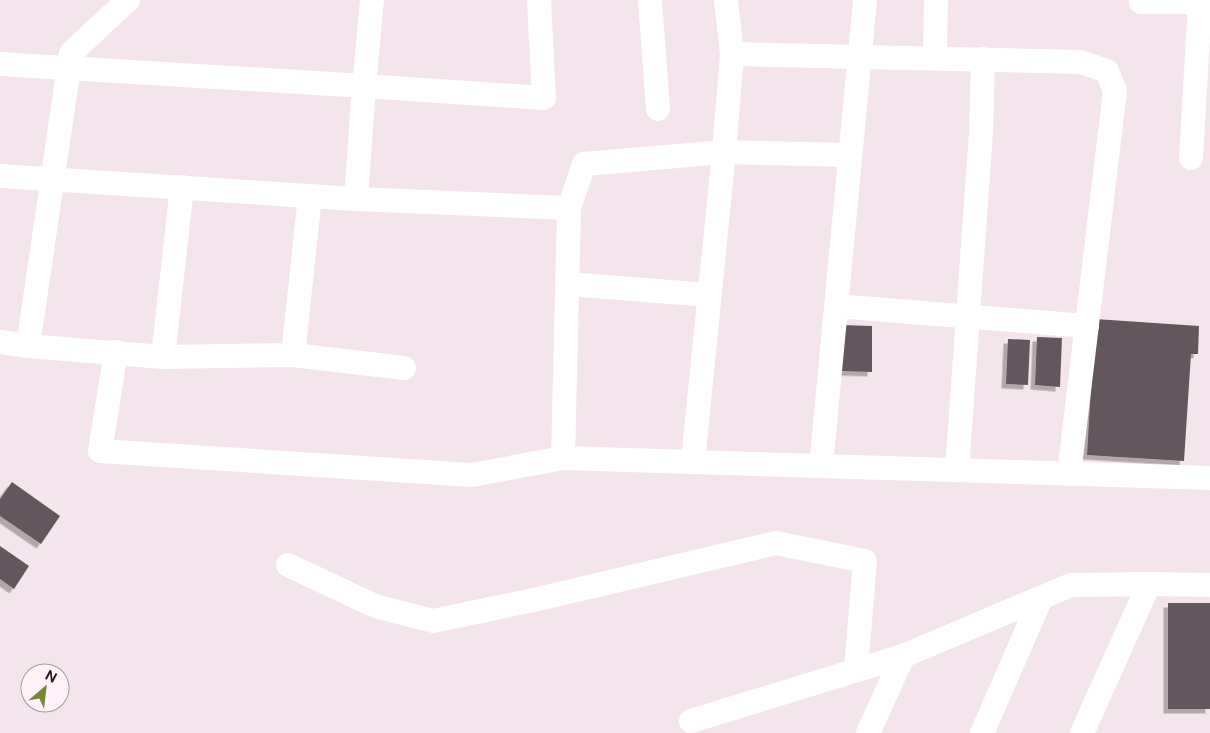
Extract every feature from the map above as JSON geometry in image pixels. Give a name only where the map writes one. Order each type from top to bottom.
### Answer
[{"type":"street","points":[[28,346],[71,53],[128,0]]},
{"type":"street","points":[[356,199],[372,0]]},
{"type":"street","points":[[0,64],[544,98],[539,0]]},
{"type":"street","points":[[650,0],[658,109]]},
{"type":"street","points":[[692,461],[710,295],[732,54],[726,0]]},
{"type":"street","points":[[820,466],[865,0]]},
{"type":"street","points":[[934,58],[936,0]]},
{"type":"street","points":[[1141,2],[1205,2],[1191,158]]},
{"type":"street","points":[[732,54],[1081,62],[1107,71],[1116,91],[1069,474]]},
{"type":"street","points":[[957,470],[981,132],[983,59]]},
{"type":"street","points":[[563,458],[569,208],[584,164],[724,152],[850,155]]},
{"type":"street","points":[[0,176],[356,199],[569,208]]},
{"type":"street","points":[[162,357],[182,188]]},
{"type":"street","points":[[293,355],[310,196]]},
{"type":"street","points":[[567,284],[710,295]]},
{"type":"street","points":[[836,306],[968,315],[1087,326]]},
{"type":"street","points":[[0,342],[162,357],[293,355],[404,368]]},
{"type":"street","points":[[116,352],[100,451],[472,475],[563,458],[1210,478]]},
{"type":"street","points":[[288,565],[375,606],[434,621],[538,599],[776,543],[865,561],[856,670]]},
{"type":"street","points":[[1082,733],[1149,584]]},
{"type":"street","points":[[691,720],[903,656],[1071,585],[1210,585]]},
{"type":"street","points":[[982,733],[1041,598]]},
{"type":"street","points":[[868,733],[903,656]]},
{"type":"building","points":[[1095,319],[1199,326],[1198,354],[1191,354],[1184,461],[1087,455]]},
{"type":"building","points":[[841,325],[872,326],[872,372],[841,371]]},
{"type":"building","points":[[1037,337],[1062,338],[1060,387],[1035,385]]},
{"type":"building","points":[[1008,339],[1030,340],[1028,385],[1006,384]]},
{"type":"building","points":[[12,482],[60,516],[41,544],[0,516],[0,499]]},
{"type":"building","points":[[0,546],[29,566],[14,589],[0,579]]},
{"type":"building","points":[[1168,603],[1210,603],[1210,709],[1168,709]]}]
